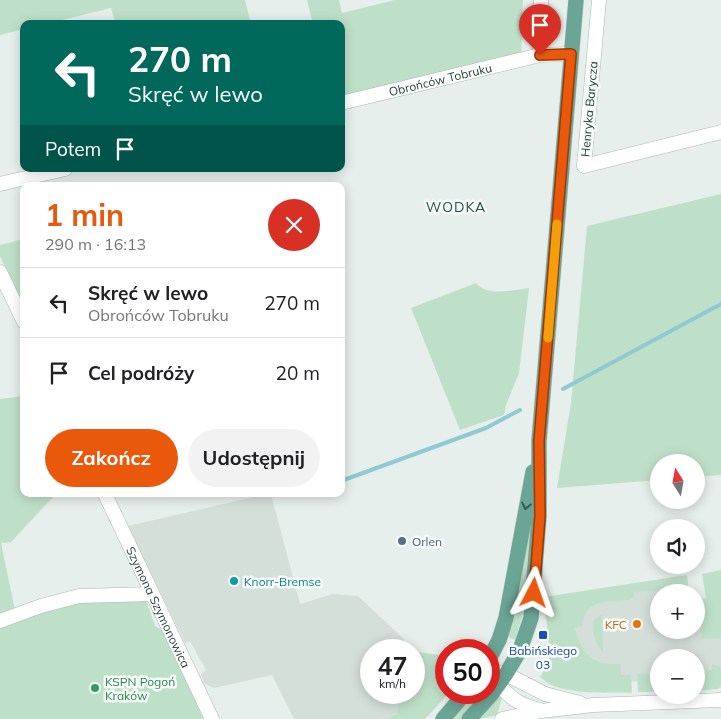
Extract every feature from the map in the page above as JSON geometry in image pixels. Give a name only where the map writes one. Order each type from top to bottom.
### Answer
[{"type":"main road","points":[[500,675],[520,650],[531,618],[540,516],[539,441],[576,0]]},
{"type":"main road","points":[[499,639],[506,618],[539,441]]},
{"type":"main road","points":[[443,719],[456,704]]},
{"type":"main road","points":[[469,719],[480,704]]},
{"type":"street","points":[[540,55],[541,0]]},
{"type":"street","name":"Henryka Barycza","points":[[599,0],[584,166],[721,132]]},
{"type":"street","name":"Obrońców Tobruku","points":[[345,102],[540,55],[571,54]]},
{"type":"street","points":[[0,184],[52,172]]},
{"type":"street","points":[[0,272],[20,314]]},
{"type":"street","name":"Szymona Szymonowica","points":[[106,497],[212,719]]},
{"type":"street","points":[[0,621],[42,606],[79,596],[152,594]]},
{"type":"street","points":[[500,679],[565,700],[593,705]]},
{"type":"street","points":[[500,682],[505,693],[520,704],[541,711]]},
{"type":"street","points":[[502,719],[541,711],[593,705],[721,700]]},
{"type":"shaded area","points":[[254,497],[272,497],[300,604],[333,594],[358,596],[404,639],[360,639],[360,704],[398,704],[397,714],[386,719],[294,719],[272,675],[214,688],[205,684],[201,675],[206,670],[190,641],[185,643],[128,526]]},
{"type":"shaded area","points":[[650,589],[650,639],[705,639],[705,621],[721,626],[721,679],[705,680],[705,649],[650,649],[650,681],[594,683],[564,651],[580,599]]},
{"type":"green space","points":[[0,0],[245,0],[250,20],[115,20],[111,8],[62,20],[20,20],[20,30],[0,35]]},
{"type":"green space","points":[[307,0],[339,0],[342,13],[395,0],[523,0],[521,57],[345,98],[345,20],[312,20]]},
{"type":"green space","points":[[721,194],[721,475],[705,476],[705,454],[650,454],[650,481],[557,488],[571,403],[587,226]]},
{"type":"green space","points":[[20,240],[20,298],[0,256],[0,245]]},
{"type":"green space","points":[[476,283],[487,290],[493,291],[529,288],[519,373],[504,415],[460,430],[411,308]]},
{"type":"green space","points":[[20,396],[20,497],[53,497],[11,542],[1,543],[15,610],[0,615],[0,399]]},
{"type":"green space","points":[[532,516],[527,599],[515,640],[506,636]]},
{"type":"green space","points":[[721,570],[721,638],[705,639],[706,598],[702,574]]},
{"type":"green space","points":[[687,575],[688,584],[650,584],[650,591],[634,592],[634,597],[630,600],[599,603],[588,610],[582,626],[575,628],[581,646],[590,657],[603,663],[621,664],[621,675],[631,674],[632,693],[569,690],[549,684],[540,677],[547,666],[550,653],[544,597]]},
{"type":"green space","name":"KSPN Pogoń Kraków","points":[[146,600],[155,626],[164,631],[178,658],[203,719],[0,719],[0,625],[76,601]]},
{"type":"green space","points":[[602,614],[603,653],[596,642],[593,628],[594,620]]},
{"type":"green space","points":[[425,653],[435,654],[435,704],[439,704],[425,719],[386,719],[397,714],[398,704],[425,704]]},
{"type":"green space","points":[[712,664],[721,667],[721,687],[705,690],[705,670],[712,670]]},
{"type":"green space","points":[[650,673],[650,692],[638,692],[637,674]]},
{"type":"green space","points":[[500,696],[502,698],[497,715],[480,719],[491,704],[500,704]]},
{"type":"green space","points":[[465,704],[477,704],[463,719],[452,719]]},
{"type":"waterway","points":[[563,389],[721,304]]},
{"type":"waterway","points":[[345,480],[486,428],[520,410]]},
{"type":"slow traffic","points":[[548,338],[557,224]]},
{"type":"place","name":"Orlen","points":[[402,541]]},
{"type":"place","name":"Knorr-Bremse","points":[[234,581]]},
{"type":"place","name":"KFC","points":[[637,624]]},
{"type":"place","name":"Babińskiego 03","points":[[543,635]]},
{"type":"place","name":"KSPN Pogoń Kraków","points":[[95,688]]},
{"type":"district","name":"WODKA","points":[[456,207]]},
{"type":"route","points":[[534,593],[540,516],[539,441],[571,54],[540,55]]}]
